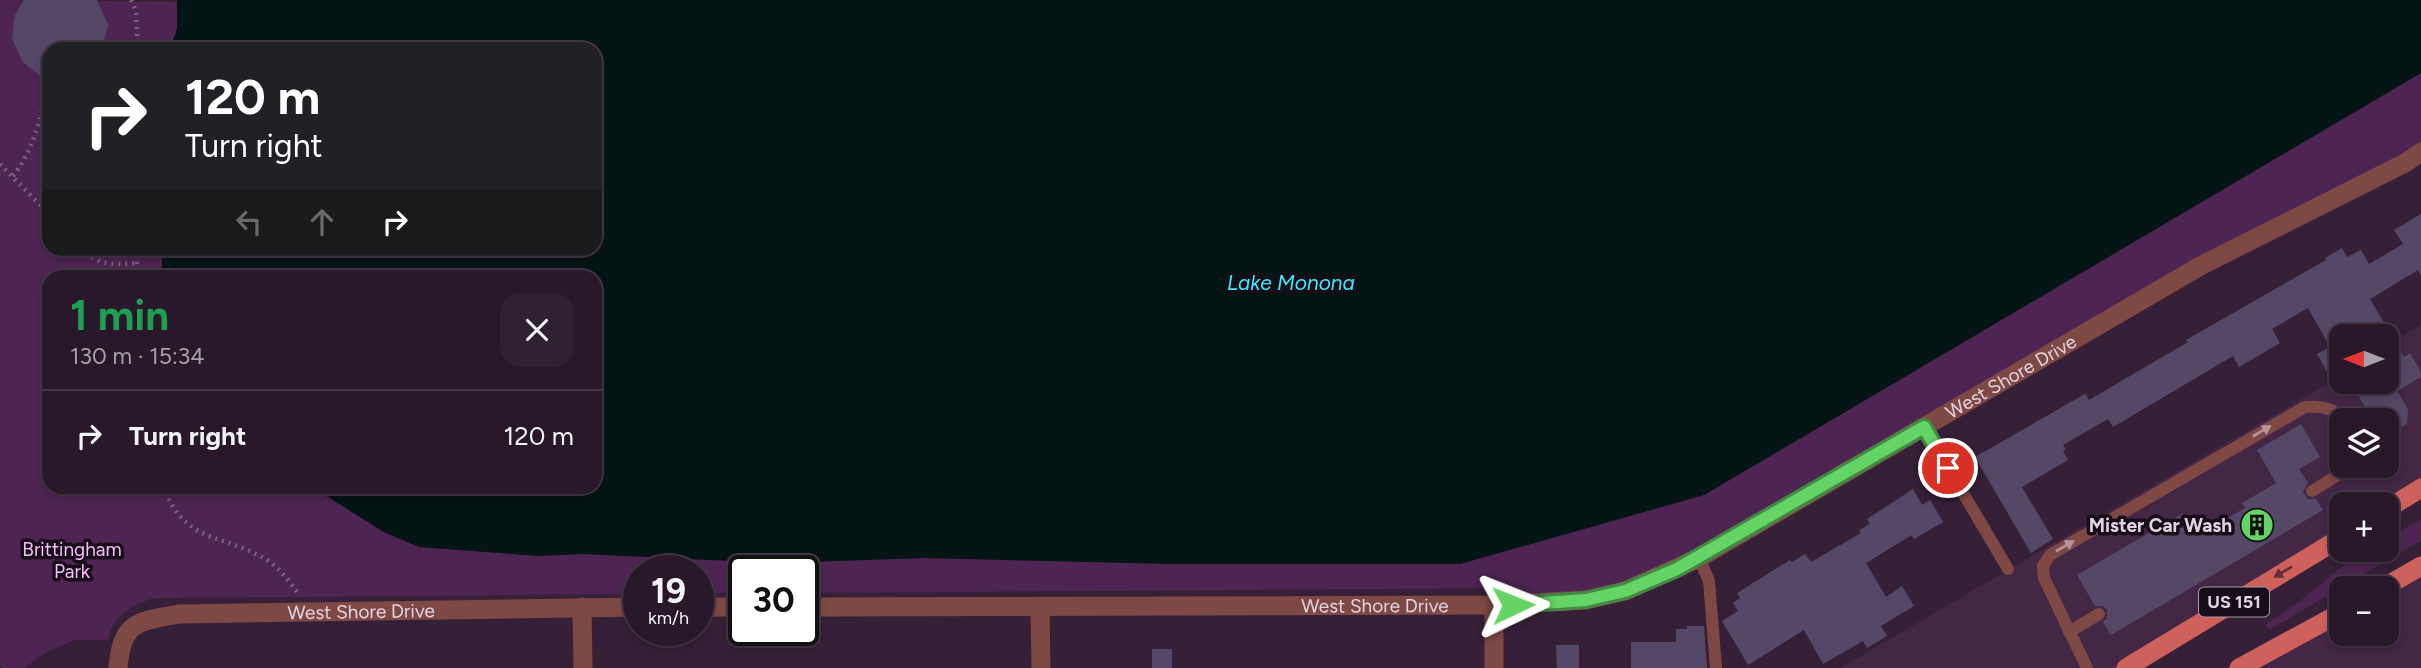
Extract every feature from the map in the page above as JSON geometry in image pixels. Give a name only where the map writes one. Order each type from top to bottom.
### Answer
[{"type":"main road","points":[[2399,502],[2421,488]]},
{"type":"main road","name":"US 151","points":[[2126,668],[2329,545]]},
{"type":"main road","points":[[2399,579],[2421,566]]},
{"type":"main road","points":[[2239,668],[2329,619]]},
{"type":"street","name":"West Shore Drive","points":[[819,607],[1494,606],[1586,600],[1625,591],[1699,558],[2202,265],[2405,163],[2421,152]]},
{"type":"street","points":[[1494,606],[1494,668]]},
{"type":"street","points":[[582,607],[583,668]]},
{"type":"street","name":"West Shore Drive","points":[[118,668],[120,644],[130,627],[179,614],[623,607]]},
{"type":"street","points":[[1040,607],[1041,668]]},
{"type":"lane","points":[[2087,668],[2043,572],[2043,565],[2050,555],[2305,407],[2329,409]]},
{"type":"lane","points":[[1924,427],[2008,569]]},
{"type":"lane","points":[[2312,491],[2333,478]]},
{"type":"lane","points":[[1699,558],[1709,582],[1716,668]]},
{"type":"lane","points":[[2069,632],[2099,614]]},
{"type":"path","points":[[131,0],[136,11],[138,42]]},
{"type":"path","points":[[13,176],[21,166],[33,138],[42,104]]},
{"type":"path","points":[[0,164],[42,207]]},
{"type":"path","points":[[89,256],[101,263],[136,263]]},
{"type":"path","points":[[136,256],[137,270]]},
{"type":"path","points":[[166,494],[170,504],[193,529],[262,557],[276,567],[300,596],[301,612]]},
{"type":"shaded area","points":[[2421,325],[2421,488],[2399,498],[2399,492],[2329,492],[2329,544],[2126,668],[1840,668],[2329,383],[2329,394],[2399,394],[2399,339]]},
{"type":"shaded area","points":[[2421,566],[2421,668],[2239,668],[2329,619],[2329,646],[2399,646],[2399,580]]},
{"type":"green space","name":"Brittingham Park","points":[[0,0],[178,2],[177,29],[172,42],[42,42],[42,256],[162,256],[163,270],[42,270],[42,494],[323,494],[384,532],[419,547],[539,556],[623,556],[623,594],[154,598],[125,612],[114,624],[108,640],[75,640],[46,652],[24,668],[3,668],[0,665]]},
{"type":"green space","points":[[2421,73],[2421,152],[2202,265],[1677,570],[1550,604],[1503,588],[819,593],[819,562],[923,558],[1171,564],[1460,564],[1704,495]]},
{"type":"green space","points":[[2421,519],[2421,540],[2399,553],[2399,532]]},
{"type":"green space","points":[[714,560],[728,561],[728,593],[714,593]]},
{"type":"green space","points":[[2348,562],[2384,562],[2360,576],[2331,576]]},
{"type":"green space","points":[[2329,577],[2329,594],[2269,630],[2265,625]]},
{"type":"water","name":"Lake Monona","points":[[177,0],[2421,0],[2421,73],[1704,495],[1460,564],[1171,564],[923,558],[819,562],[819,555],[728,555],[728,561],[714,560],[714,555],[539,556],[419,547],[384,532],[323,494],[602,494],[602,270],[163,270],[162,256],[602,256],[602,42],[172,42],[177,29]]},
{"type":"building","points":[[24,0],[97,0],[108,25],[104,42],[42,42],[42,77],[23,62],[12,39],[15,15]]},
{"type":"building","points":[[2421,214],[2421,275],[2418,270],[2370,299],[2385,324],[2329,324],[2329,345],[2308,308],[2272,329],[2280,343],[2239,367],[2233,356],[2113,427],[2108,419],[2063,445],[2068,460],[2022,487],[2053,539],[2031,553],[1975,457],[2085,394],[2089,400],[2342,248],[2347,257],[2361,250],[2369,264],[2403,244],[2394,230]]},
{"type":"building","points":[[2329,348],[2329,375],[2317,354]]},
{"type":"building","points":[[2399,348],[2404,357],[2410,353],[2421,377],[2399,390]]},
{"type":"building","points":[[2357,394],[2399,394],[2408,409],[2407,424],[2399,429],[2399,408],[2366,408]]},
{"type":"building","name":"Mister Car Wash","points":[[2301,424],[2320,457],[2299,469],[2308,483],[2303,492],[2308,499],[2316,499],[2323,510],[2111,635],[2103,622],[2107,618],[2107,610],[2103,606],[2095,606],[2077,575],[2183,513],[2196,536],[2245,508],[2242,503],[2276,483],[2257,450]]},
{"type":"building","points":[[1913,489],[1922,505],[1930,500],[1943,522],[1914,539],[1912,535],[1866,563],[1886,597],[1902,586],[1914,606],[1881,626],[1887,636],[1867,648],[1863,641],[1823,664],[1804,630],[1748,665],[1722,621],[1738,611],[1733,603],[1740,598],[1737,593],[1790,560],[1792,562],[1805,554],[1811,562],[1861,533],[1859,530],[1870,524],[1867,519]]},
{"type":"building","points":[[1687,626],[1704,626],[1707,668],[1631,668],[1631,642],[1676,642],[1676,629],[1687,629]]},
{"type":"building","points":[[1556,645],[1579,645],[1579,668],[1557,668]]},
{"type":"building","points":[[1152,649],[1172,649],[1172,668],[1152,668]]},
{"type":"place","name":"Mister Car Wash","points":[[2257,525]]},
{"type":"route","points":[[1513,605],[1586,600],[1625,591],[1677,569],[1924,427],[1948,468]]}]
